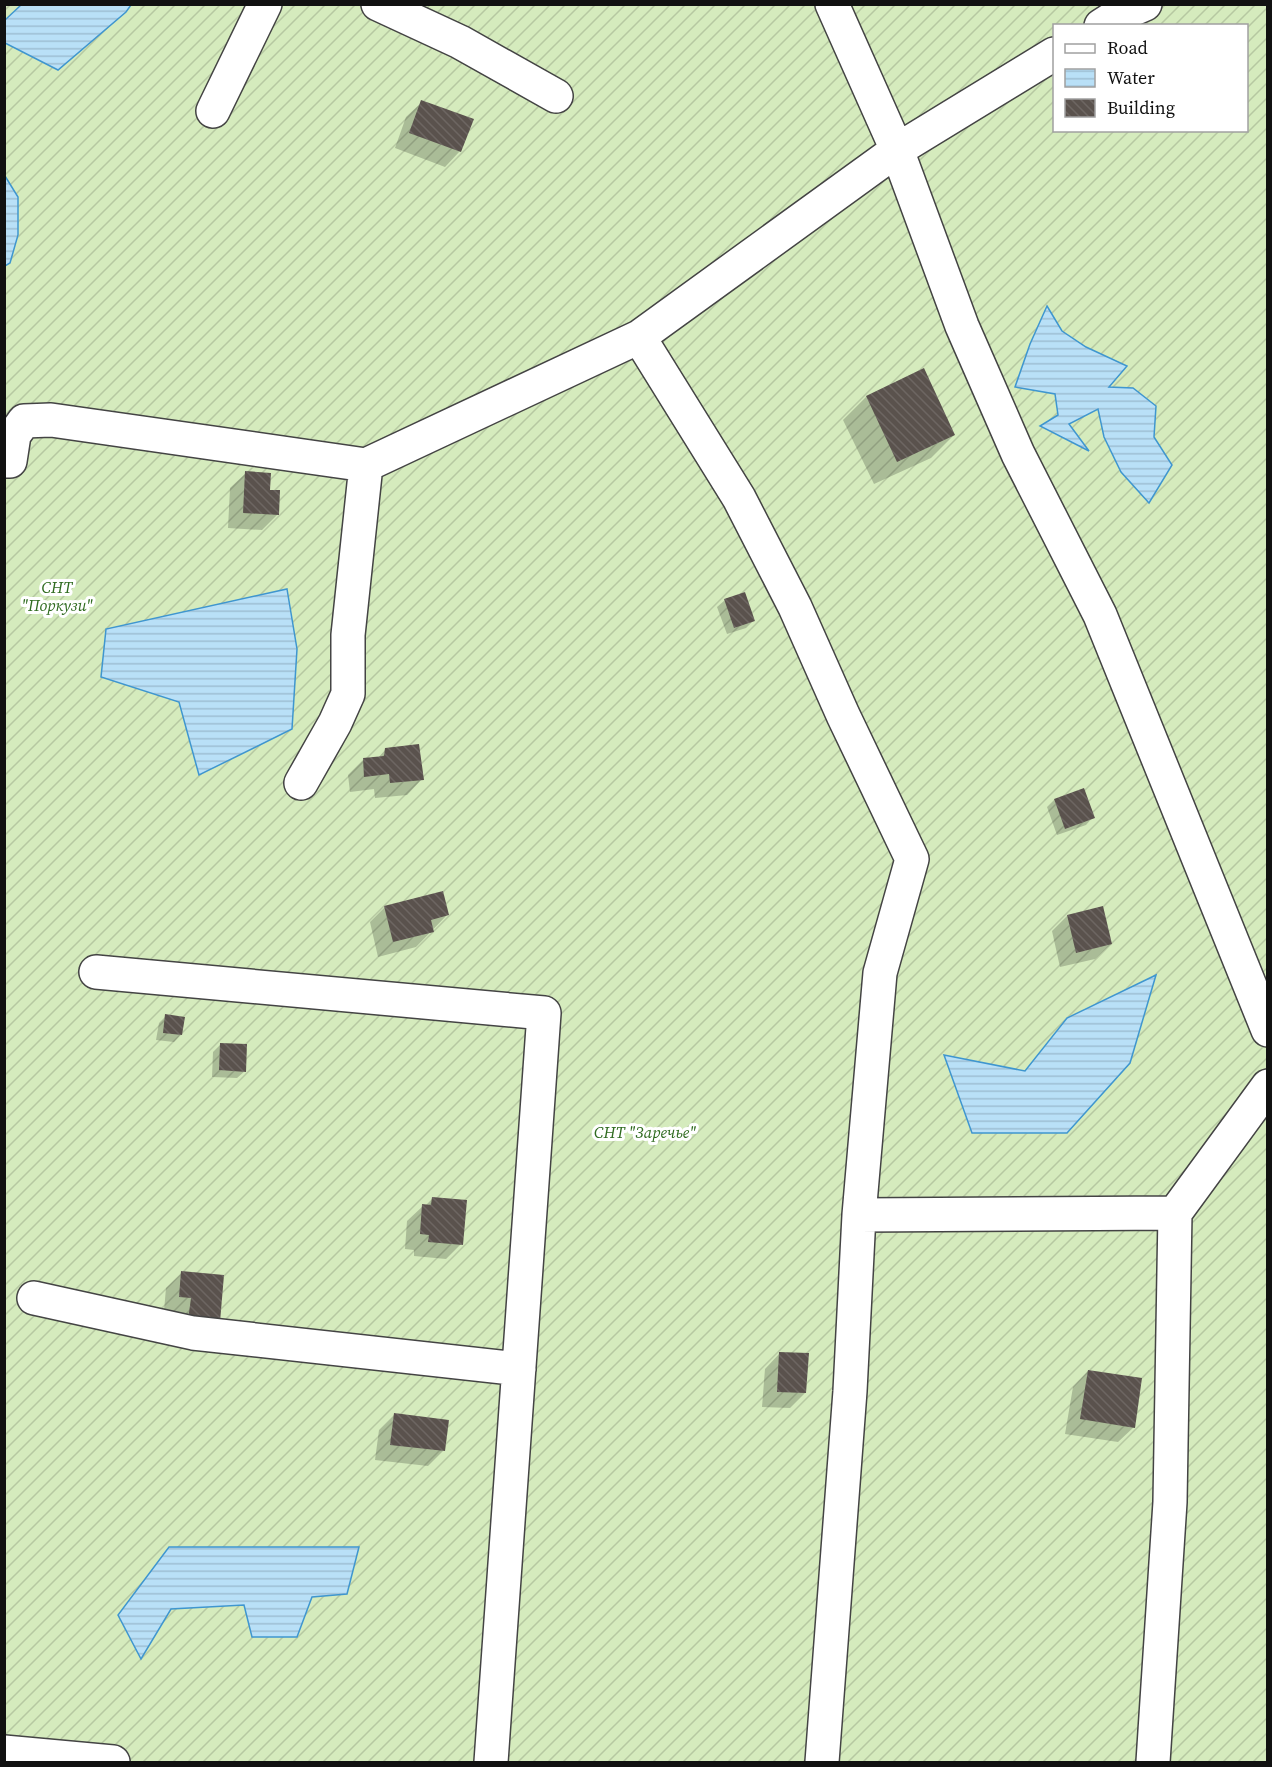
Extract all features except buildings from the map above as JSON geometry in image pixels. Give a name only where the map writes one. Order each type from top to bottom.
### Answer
[{"type":"street","points":[[213,111],[265,4]]},
{"type":"street","points":[[378,4],[460,42],[556,96]]},
{"type":"street","points":[[832,4],[897,150],[962,326],[1018,454],[1100,615],[1268,1030]]},
{"type":"street","points":[[1104,24],[1144,4]]},
{"type":"street","points":[[4,461],[10,461],[14,435],[24,421],[51,420],[366,465],[639,337],[897,150],[1053,55]]},
{"type":"street","points":[[639,337],[739,498],[795,607],[843,715],[912,859],[880,973],[859,1215],[850,1391],[822,1762]]},
{"type":"street","points":[[301,783],[335,723],[348,694],[348,635],[366,465]]},
{"type":"street","points":[[96,972],[544,1013],[491,1762]]},
{"type":"street","points":[[1153,1762],[1170,1502],[1175,1213],[1268,1086]]},
{"type":"street","points":[[859,1215],[1175,1213]]},
{"type":"street","points":[[34,1298],[193,1333],[519,1369]]},
{"type":"street","points":[[4,1752],[113,1762]]},
{"type":"green space","name":"СНТ \"Заречье\"","points":[[4,5],[1267,5],[1267,1762],[5,1762]]},
{"type":"water","points":[[21,5],[131,5],[126,12],[58,70],[5,43],[5,20]]},
{"type":"water","points":[[5,176],[18,197],[18,235],[10,263],[5,266]]},
{"type":"water","points":[[1047,306],[1062,331],[1086,347],[1127,366],[1109,387],[1133,388],[1156,406],[1154,437],[1172,465],[1149,503],[1121,472],[1104,437],[1098,409],[1069,424],[1089,451],[1040,426],[1058,415],[1055,394],[1015,387],[1030,344]]},
{"type":"water","points":[[287,589],[297,649],[292,729],[199,775],[179,702],[101,677],[106,629]]},
{"type":"water","points":[[1156,975],[1130,1063],[1067,1133],[972,1133],[944,1055],[1025,1071],[1067,1018]]},
{"type":"water","points":[[169,1547],[359,1547],[347,1594],[312,1597],[297,1637],[252,1637],[244,1605],[171,1609],[141,1659],[118,1615]]},
{"type":"park label","name":"СНТ \"Поркузи\"","points":[[57,596]]}]
